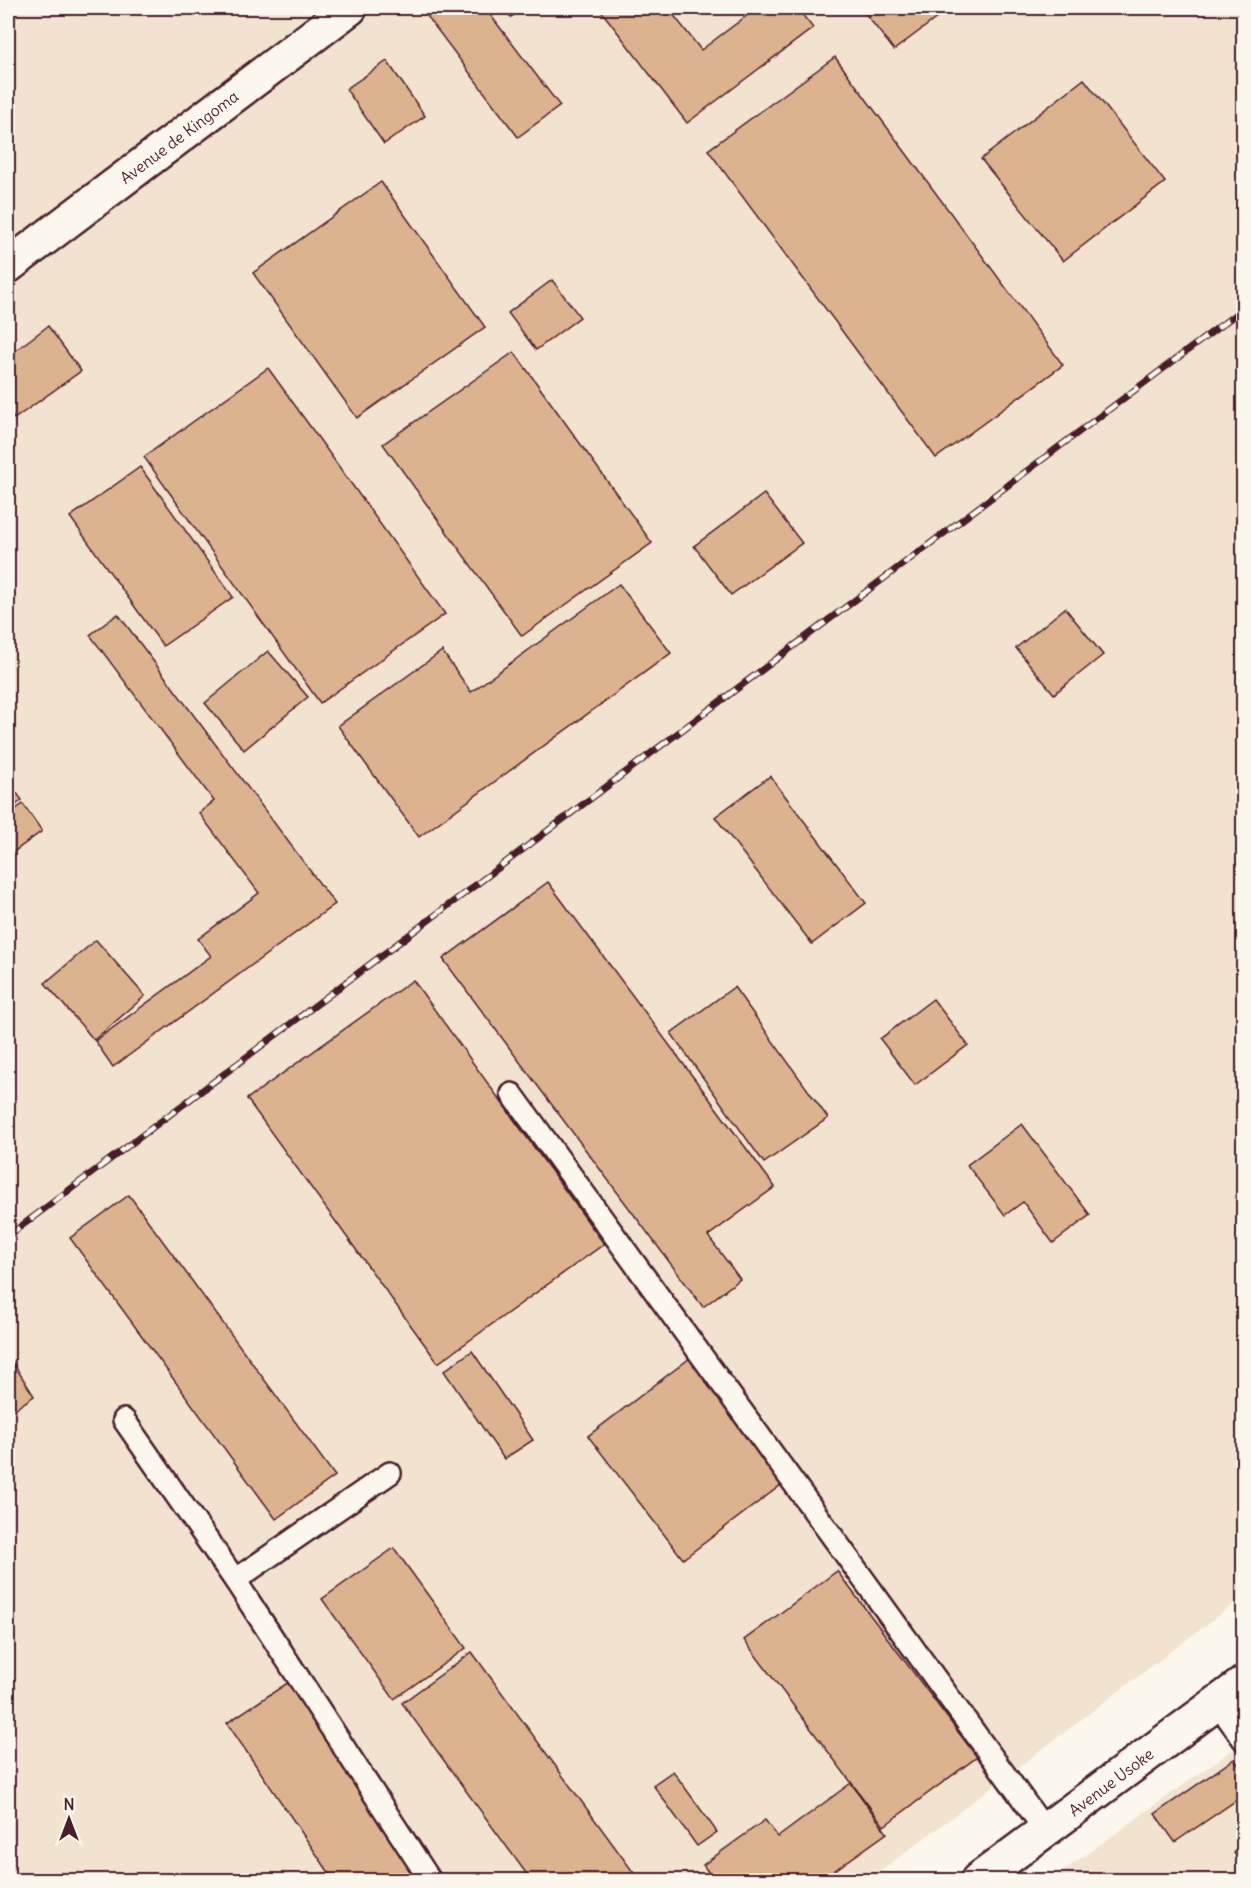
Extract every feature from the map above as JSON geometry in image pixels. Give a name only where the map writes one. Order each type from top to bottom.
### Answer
[{"type":"street","name":"Avenue de Kingoma","points":[[8,266],[350,8]]},
{"type":"street","name":"Avenue Usoke","points":[[978,1881],[1244,1683]]},
{"type":"lane","points":[[512,1094],[1045,1830]]},
{"type":"lane","points":[[124,1420],[235,1580],[430,1881]]},
{"type":"lane","points":[[235,1580],[390,1473]]},
{"type":"lane","points":[[1217,1703],[1244,1740]]},
{"type":"shaded area","points":[[8,8],[1243,8],[1243,1597],[869,1880],[8,1880]]},
{"type":"shaded area","points":[[1243,1742],[1243,1880],[1051,1880]]},
{"type":"building","points":[[438,8],[485,8],[560,106],[518,137],[427,16]]},
{"type":"building","points":[[503,8],[524,8],[511,17]]},
{"type":"building","points":[[599,8],[668,8],[701,50],[757,8],[797,8],[813,28],[687,123]]},
{"type":"building","points":[[861,8],[950,8],[894,50]]},
{"type":"building","points":[[835,57],[1063,365],[936,458],[708,150]]},
{"type":"building","points":[[387,61],[425,116],[384,144],[346,89]]},
{"type":"building","points":[[1084,79],[1165,182],[1063,261],[981,159]]},
{"type":"building","points":[[381,182],[485,327],[357,418],[253,273]]},
{"type":"building","points":[[552,280],[580,317],[536,350],[508,313]]},
{"type":"building","points":[[48,326],[81,371],[14,419],[8,411],[8,356]]},
{"type":"building","points":[[514,352],[652,543],[522,636],[383,444]]},
{"type":"building","points":[[268,368],[445,614],[320,703],[144,457]]},
{"type":"building","points":[[140,467],[233,597],[163,646],[70,517]]},
{"type":"building","points":[[764,494],[802,543],[731,595],[694,546]]},
{"type":"building","points":[[619,584],[671,653],[419,837],[338,726],[442,651],[471,692]]},
{"type":"building","points":[[1065,608],[1103,655],[1054,694],[1016,648]]},
{"type":"building","points":[[118,614],[335,904],[113,1067],[95,1041],[211,956],[198,939],[259,893],[199,813],[214,801],[90,635]]},
{"type":"building","points":[[268,651],[308,697],[244,750],[205,703]]},
{"type":"building","points":[[770,776],[866,903],[812,944],[715,817]]},
{"type":"building","points":[[8,781],[22,800],[8,811]]},
{"type":"building","points":[[23,804],[42,831],[8,856],[8,815]]},
{"type":"building","points":[[548,882],[775,1187],[708,1236],[740,1279],[703,1307],[443,959]]},
{"type":"building","points":[[96,940],[145,996],[94,1040],[45,983]]},
{"type":"building","points":[[413,980],[604,1244],[438,1363],[247,1099]]},
{"type":"building","points":[[734,987],[828,1118],[764,1163],[671,1033]]},
{"type":"building","points":[[933,999],[968,1045],[915,1085],[880,1039]]},
{"type":"building","points":[[1022,1124],[1090,1215],[1053,1243],[1023,1202],[1005,1215],[967,1165]]},
{"type":"building","points":[[129,1195],[335,1476],[276,1519],[70,1238]]},
{"type":"building","points":[[472,1351],[533,1440],[504,1459],[444,1371]]},
{"type":"building","points":[[8,1355],[34,1396],[15,1409],[8,1397]]},
{"type":"building","points":[[690,1358],[785,1482],[683,1559],[588,1436]]},
{"type":"building","points":[[394,1548],[466,1648],[394,1699],[322,1599]]},
{"type":"building","points":[[837,1571],[977,1757],[884,1826],[744,1640]]},
{"type":"building","points":[[472,1652],[639,1880],[531,1880],[402,1703]]},
{"type":"building","points":[[292,1680],[428,1880],[334,1880],[227,1723]]},
{"type":"building","points":[[1234,1759],[1244,1772],[1244,1795],[1175,1842],[1155,1814]]},
{"type":"building","points":[[673,1771],[717,1832],[697,1846],[653,1785]]},
{"type":"building","points":[[851,1783],[887,1833],[821,1880],[714,1880],[703,1865],[765,1820],[778,1837]]},
{"type":"building","points":[[1244,1845],[1244,1864],[1234,1853]]},
{"type":"railway","points":[[8,1236],[1244,308]]}]
